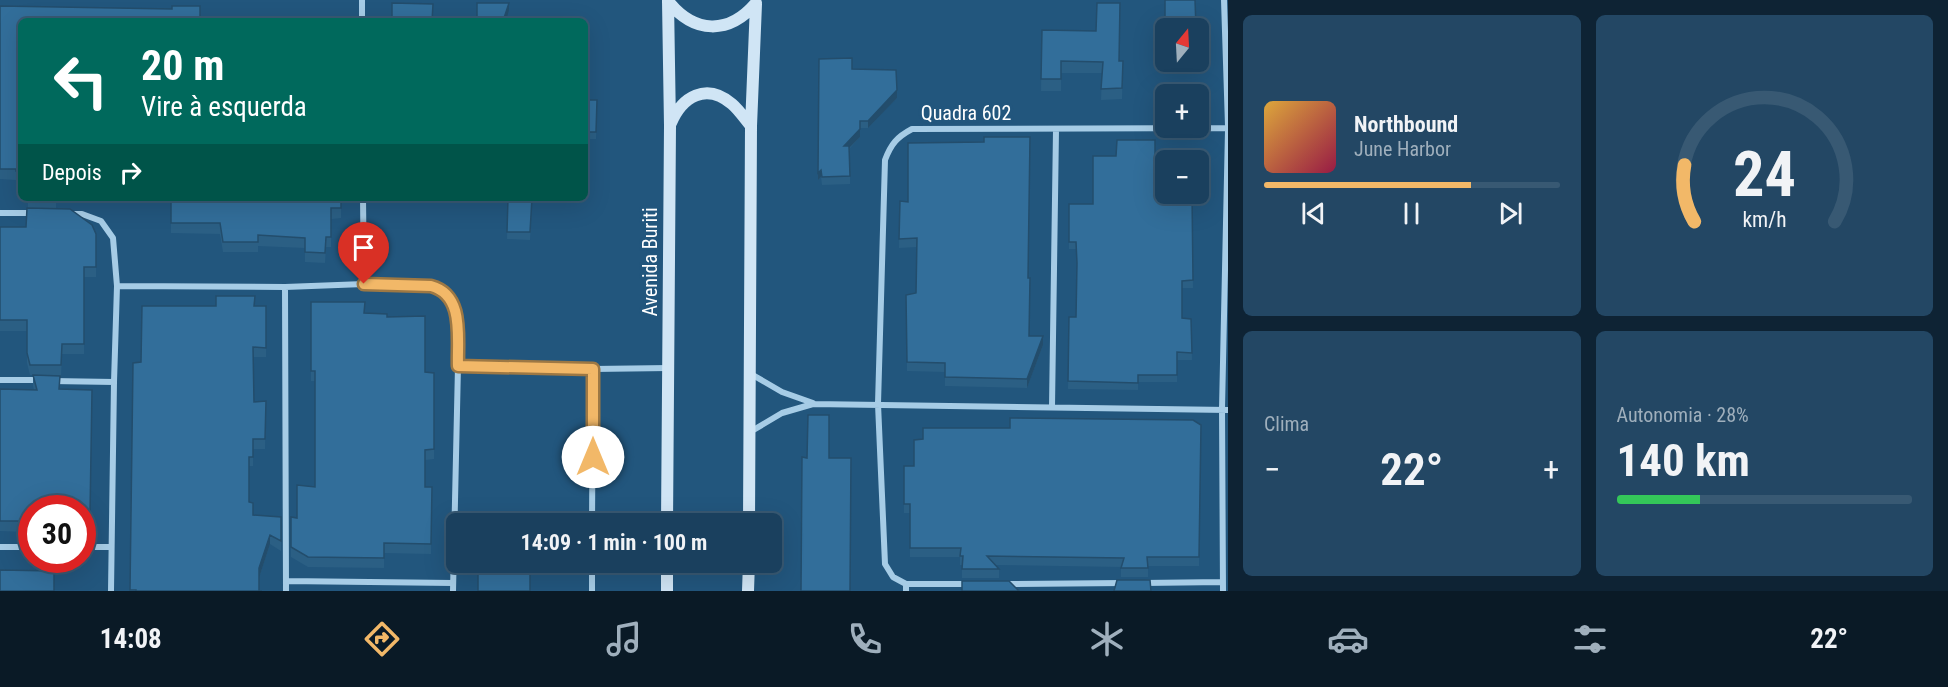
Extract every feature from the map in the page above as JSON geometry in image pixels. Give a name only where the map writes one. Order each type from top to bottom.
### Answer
[{"type":"street","points":[[362,0],[362,18]]},
{"type":"street","points":[[1223,591],[1228,128],[1224,0]]},
{"type":"street","points":[[668,1],[677,13],[690,21],[704,26],[719,27],[746,15],[757,2]]},
{"type":"street","name":"Avenida Buriti","points":[[668,1],[670,126],[668,513]]},
{"type":"street","points":[[749,513],[751,126],[757,2]]},
{"type":"street","points":[[670,126],[676,110],[685,100],[706,94],[720,97],[731,104],[751,126]]},
{"type":"street","name":"Quadra 602","points":[[906,587],[893,577],[885,564],[878,404],[885,160],[891,147],[899,136],[912,129],[1228,128]]},
{"type":"street","points":[[1052,407],[1056,130]]},
{"type":"street","points":[[363,201],[364,284]]},
{"type":"street","points":[[0,213],[47,213]]},
{"type":"street","points":[[59,213],[82,214],[101,221],[112,238],[117,286],[111,591]]},
{"type":"street","points":[[117,286],[285,287],[364,284],[431,286],[442,289],[456,307],[458,366],[453,587],[286,581]]},
{"type":"street","points":[[285,287],[286,591]]},
{"type":"street","points":[[458,366],[669,368]]},
{"type":"street","points":[[592,513],[593,369]]},
{"type":"street","points":[[751,374],[782,392],[813,404]]},
{"type":"street","points":[[0,380],[114,382]]},
{"type":"street","points":[[750,432],[782,413],[813,404],[1225,410]]},
{"type":"street","points":[[0,547],[18,547]]},
{"type":"street","points":[[96,547],[111,547]]},
{"type":"street","points":[[592,573],[592,591]]},
{"type":"street","points":[[667,573],[667,591]]},
{"type":"street","points":[[748,573],[748,591]]},
{"type":"street","points":[[1001,584],[1048,587],[1223,582]]},
{"type":"street","points":[[906,587],[977,584]]},
{"type":"building","points":[[1165,0],[1195,0],[1196,18],[1165,18]]},
{"type":"building","points":[[392,3],[433,4],[432,18],[392,18]]},
{"type":"building","points":[[477,3],[509,3],[504,18],[477,18]]},
{"type":"building","points":[[1097,3],[1120,3],[1119,61],[1123,61],[1122,88],[1101,89],[1103,62],[1061,61],[1061,79],[1041,79],[1042,30],[1096,31]]},
{"type":"building","points":[[0,6],[172,9],[172,6],[200,6],[200,18],[18,18],[18,171],[0,169]]},
{"type":"building","points":[[852,58],[852,69],[896,70],[897,90],[868,121],[860,121],[860,129],[844,146],[849,146],[850,176],[822,177],[821,170],[818,173],[819,59]]},
{"type":"building","points":[[588,100],[597,100],[596,132],[588,132]]},
{"type":"building","points":[[984,137],[1030,137],[1029,336],[1043,336],[1027,379],[945,377],[945,363],[907,362],[906,295],[916,293],[917,238],[899,239],[900,201],[908,202],[908,143],[984,142]]},
{"type":"building","points":[[1117,140],[1155,140],[1155,204],[1192,204],[1193,280],[1182,281],[1182,318],[1191,319],[1192,353],[1177,352],[1177,375],[1138,375],[1138,383],[1068,381],[1069,317],[1076,317],[1077,263],[1076,242],[1069,242],[1069,204],[1093,204],[1093,156],[1116,156]]},
{"type":"building","points":[[171,201],[341,201],[341,208],[331,208],[331,237],[326,237],[325,253],[305,252],[305,238],[258,235],[258,242],[223,242],[220,223],[171,223]]},
{"type":"building","points":[[508,201],[532,201],[530,232],[507,232]]},
{"type":"building","points":[[27,208],[70,209],[92,225],[96,234],[96,267],[84,267],[84,344],[62,344],[61,365],[30,365],[27,353],[27,320],[0,320],[0,227],[26,227]]},
{"type":"building","points":[[216,296],[255,296],[254,306],[266,306],[266,348],[253,347],[254,402],[266,401],[265,439],[253,439],[253,457],[249,457],[249,502],[253,503],[253,515],[281,517],[281,541],[270,535],[259,568],[259,591],[130,590],[133,363],[141,362],[142,306],[216,306]]},
{"type":"building","points":[[311,302],[365,302],[364,313],[387,314],[387,317],[425,316],[425,372],[434,373],[434,449],[425,450],[425,487],[432,487],[431,544],[384,543],[384,558],[308,557],[291,547],[291,517],[297,518],[297,485],[315,487],[315,371],[311,371]]},
{"type":"building","points":[[33,375],[60,376],[59,389],[92,390],[90,495],[18,495],[18,521],[0,521],[0,389],[37,390]]},
{"type":"building","points":[[808,415],[829,415],[829,458],[851,458],[850,591],[801,591],[802,457],[807,458]]},
{"type":"building","points":[[1010,418],[1193,420],[1201,425],[1199,557],[1147,557],[1148,568],[1121,568],[1124,558],[987,556],[999,569],[962,569],[961,548],[910,548],[910,504],[904,504],[904,466],[914,466],[914,440],[923,439],[923,428],[1010,428]]},
{"type":"building","points":[[0,570],[18,570],[18,573],[54,573],[54,591],[0,591]]},
{"type":"building","points":[[478,573],[530,573],[530,591],[478,591]]},
{"type":"building","points":[[1117,580],[1150,580],[1151,591],[1114,591]]},
{"type":"building","points":[[962,581],[1009,581],[1019,591],[962,591]]},
{"type":"route","points":[[364,284],[431,286],[442,289],[450,296],[456,307],[458,366],[593,369],[593,457]]}]
